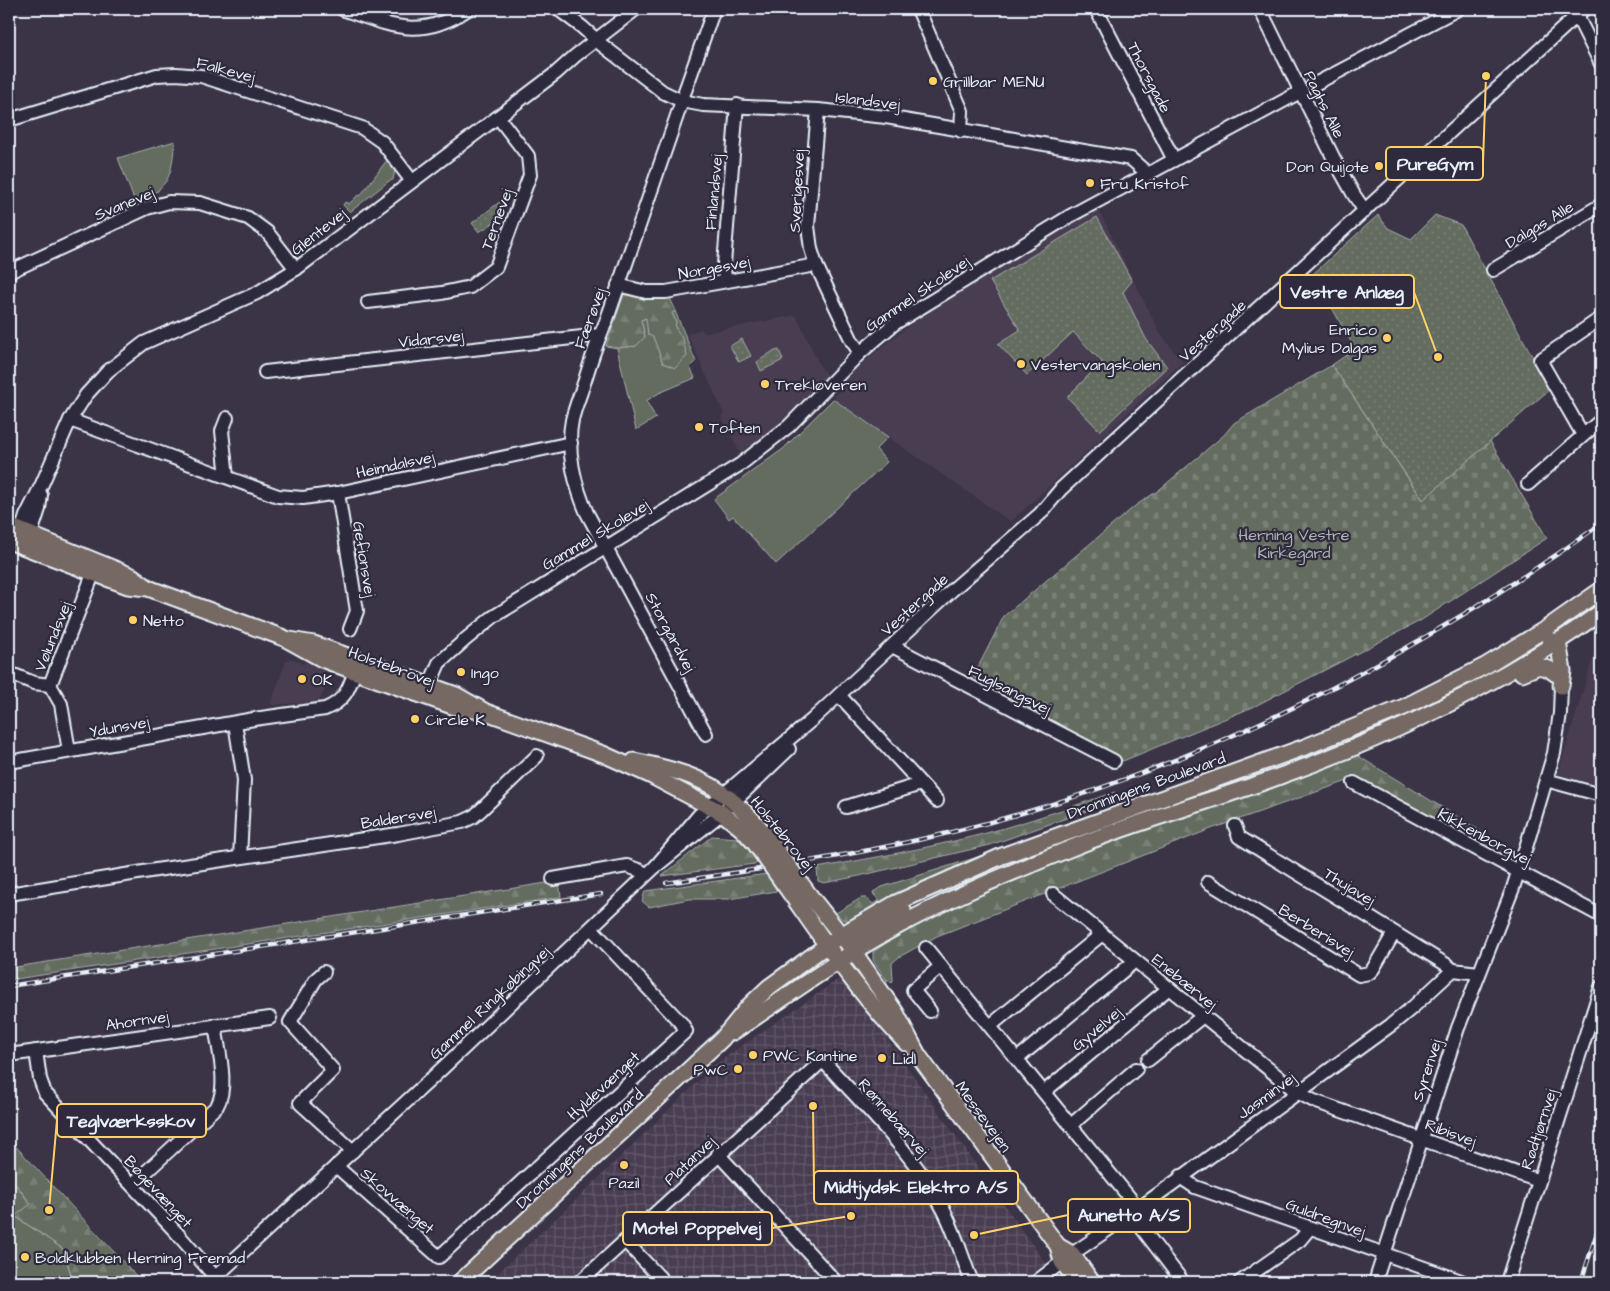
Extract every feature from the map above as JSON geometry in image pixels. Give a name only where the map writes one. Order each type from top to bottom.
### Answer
[{"type":"main road","name":"Holstebrovej","points":[[18,537],[96,567],[132,576],[148,588],[290,640],[322,658],[357,666],[427,691],[456,695],[486,712],[603,754],[652,776],[748,814],[759,838],[840,948]]},
{"type":"main road","name":"Dronningens Boulevard","points":[[460,1282],[722,1039],[748,1006],[777,982],[862,935],[909,906],[936,884],[1011,853],[1305,747],[1404,707],[1485,666],[1548,628],[1601,590]]},
{"type":"main road","points":[[1558,680],[1553,643],[1559,629],[1586,612],[1601,596]]},
{"type":"main road","name":"Dronningens Boulevard","points":[[722,1039],[757,1016],[778,993],[840,948],[916,917],[1081,844],[1273,779],[1360,745],[1454,702],[1491,682],[1601,612]]},
{"type":"main road","points":[[1404,707],[1438,698],[1474,680],[1542,641],[1553,643]]},
{"type":"main road","points":[[1491,682],[1505,682],[1539,666],[1544,666],[1558,680]]},
{"type":"main road","name":"Holstebrovej","points":[[603,754],[691,775],[721,803]]},
{"type":"main road","name":"Messevejen","points":[[840,948],[896,1012],[918,1055]]},
{"type":"main road","name":"Messevejen","points":[[840,948],[884,1020],[918,1055],[1067,1258],[1092,1282]]},
{"type":"main road","name":"Messevejen","points":[[1067,1258],[1078,1282]]},
{"type":"street","points":[[342,9],[380,22],[409,29],[435,26],[468,9]]},
{"type":"street","name":"Islandsvej","points":[[558,9],[663,92],[684,96],[703,105],[818,110],[886,117],[1131,159],[1148,174]]},
{"type":"street","name":"Glentevej","points":[[18,537],[39,509],[42,484],[70,420],[96,383],[126,356],[144,343],[257,293],[296,269],[556,73],[596,39],[636,9]]},
{"type":"street","name":"Færøvej","points":[[605,547],[582,501],[574,471],[571,443],[572,421],[714,9]]},
{"type":"street","points":[[918,9],[962,111],[961,131]]},
{"type":"street","name":"Thorsgade","points":[[1096,9],[1174,160]]},
{"type":"street","name":"Paghs Alle","points":[[1260,9],[1307,88],[1335,161],[1365,211]]},
{"type":"street","name":"Gammel Skolevej","points":[[427,691],[439,663],[466,638],[492,618],[728,473],[765,446],[789,426],[860,353],[894,324],[1070,216],[1307,88],[1436,14],[1458,9]]},
{"type":"street","points":[[1581,12],[1601,64]]},
{"type":"street","name":"Vestergade","points":[[721,803],[797,741],[813,718],[951,591],[1040,514],[1061,489],[1581,12]]},
{"type":"street","name":"Falkevej","points":[[9,120],[158,75],[202,76],[362,128],[382,142],[412,181]]},
{"type":"street","name":"Finlandsvej","points":[[725,281],[724,264],[737,105]]},
{"type":"street","name":"Sverigesvej","points":[[818,110],[808,226],[810,248],[816,265],[852,341],[860,353]]},
{"type":"street","name":"Ternevej","points":[[368,302],[442,293],[470,286],[496,267],[530,175],[528,156],[498,116]]},
{"type":"street","name":"Svanevej","points":[[9,272],[147,208],[169,202],[200,203],[248,218],[267,232],[296,269]]},
{"type":"street","name":"Dalgas Alle","points":[[1493,270],[1601,205]]},
{"type":"street","name":"Norgesvej","points":[[618,285],[646,292],[666,292],[816,265]]},
{"type":"street","points":[[1583,435],[1540,360],[1601,318]]},
{"type":"street","name":"Vidarsvej","points":[[265,372],[600,336]]},
{"type":"street","points":[[227,418],[222,431],[227,477]]},
{"type":"street","name":"Heimdalsvej","points":[[70,420],[278,496],[303,498],[338,493],[571,443]]},
{"type":"street","points":[[1528,484],[1601,420]]},
{"type":"street","name":"Gefionsvej","points":[[338,493],[357,611],[350,629]]},
{"type":"street","name":"Storgårdvej","points":[[605,547],[706,734]]},
{"type":"street","name":"Vølundsvej","points":[[69,751],[61,704],[50,685],[96,567]]},
{"type":"street","name":"Fuglsangsvej","points":[[892,646],[1114,761]]},
{"type":"street","name":"Ydunsvej","points":[[9,762],[325,709],[344,698],[357,666]]},
{"type":"street","points":[[9,673],[34,683],[50,685]]},
{"type":"street","name":"Syrenvej","points":[[1375,1282],[1458,1028],[1518,872],[1546,780],[1554,753],[1558,726],[1558,680]]},
{"type":"street","points":[[839,695],[937,801]]},
{"type":"street","points":[[235,723],[244,780],[240,857]]},
{"type":"street","name":"Baldersvej","points":[[9,894],[398,834],[462,822],[473,817],[481,810],[537,756]]},
{"type":"street","points":[[1546,780],[1601,796]]},
{"type":"street","name":"Kikkenborgvej","points":[[1354,783],[1601,916]]},
{"type":"street","points":[[846,807],[921,784]]},
{"type":"street","name":"Gammel Ringkøbingvej","points":[[213,1280],[651,871],[699,816],[721,803]]},
{"type":"street","name":"Thujavej","points":[[1234,826],[1239,837],[1453,970]]},
{"type":"street","points":[[553,879],[627,866],[641,871],[651,871]]},
{"type":"street","name":"Berberisvej","points":[[1208,882],[1359,975],[1369,973],[1373,969],[1394,933]]},
{"type":"street","name":"Enebærvej","points":[[1053,894],[1297,1092]]},
{"type":"street","name":"Hyldevænget","points":[[439,1257],[686,1030],[591,928]]},
{"type":"street","points":[[990,1026],[1102,934]]},
{"type":"street","points":[[926,948],[1071,1125],[1183,1282]]},
{"type":"street","name":"Gyvelvej","points":[[1017,1059],[1136,961]]},
{"type":"street","points":[[930,1011],[913,990],[941,966]]},
{"type":"street","points":[[1453,970],[1480,973]]},
{"type":"street","name":"Jasminvej","points":[[1036,1282],[1413,1007],[1453,970]]},
{"type":"street","points":[[324,972],[316,979],[290,1022],[333,1070],[300,1103],[353,1151]]},
{"type":"street","name":"Rødtjørnvej","points":[[1507,1282],[1601,986]]},
{"type":"street","name":"Gyvelvej","points":[[1044,1092],[1169,988]]},
{"type":"street","points":[[1148,1060],[1203,1016]]},
{"type":"street","name":"Ahornvej","points":[[9,1055],[270,1018]]},
{"type":"street","points":[[132,1185],[217,1106],[222,1098],[223,1083],[214,1025]]},
{"type":"street","name":"Bøgevænget","points":[[36,1051],[40,1079],[46,1093],[132,1185],[213,1280]]},
{"type":"street","name":"Platanvej","points":[[580,1282],[820,1062]]},
{"type":"street","name":"Rønnebærvej","points":[[820,1062],[827,1064],[905,1151],[927,1182],[944,1210],[972,1282]]},
{"type":"street","points":[[1071,1125],[1136,1069]]},
{"type":"street","name":"Ribisvej","points":[[1297,1092],[1314,1101],[1539,1181]]},
{"type":"street","points":[[718,1154],[836,1282]]},
{"type":"street","name":"Skovvænget","points":[[336,1166],[439,1257]]},
{"type":"street","name":"Guldregnvej","points":[[1181,1176],[1195,1187],[1464,1282]]},
{"type":"street","points":[[1240,1282],[1300,1240],[1310,1228]]},
{"type":"street","points":[[625,1241],[664,1282]]},
{"type":"shaded area","name":"Vestervangskolen","points":[[1098,209],[1160,333],[1183,362],[1011,522],[833,399],[858,366],[924,314],[1047,237]]},
{"type":"shaded area","name":"Trekløveren","points":[[796,315],[819,364],[828,377],[784,420],[740,453],[721,416],[724,414],[687,334],[702,329],[704,333]]},
{"type":"shaded area","points":[[1601,640],[1601,786],[1558,774],[1597,644]]},
{"type":"shaded area","points":[[291,658],[303,664],[308,662],[324,668],[327,684],[319,702],[270,705],[286,661]]},
{"type":"shaded area","points":[[843,976],[1059,1282],[488,1282],[717,1063]]},
{"type":"green space","points":[[175,141],[171,167],[165,183],[158,191],[137,199],[133,197],[118,158]]},
{"type":"green space","points":[[387,160],[395,170],[393,180],[389,181],[350,212],[343,205],[345,202],[349,204],[358,195],[360,196]]},
{"type":"green space","points":[[501,201],[505,207],[497,213],[501,218],[479,232],[472,223]]},
{"type":"green space","points":[[1378,215],[1388,228],[1411,239],[1435,215],[1461,225],[1550,389],[1423,500],[1332,365],[1355,349],[1313,274]]},
{"type":"green space","points":[[1097,217],[1132,281],[1123,292],[1146,339],[1167,367],[1100,431],[1067,397],[1102,362],[1073,332],[1027,375],[998,344],[1020,330],[990,281]]},
{"type":"green space","points":[[625,292],[670,298],[676,311],[672,313],[676,322],[675,327],[683,340],[687,356],[675,368],[663,363],[653,337],[648,335],[646,318],[641,320],[645,337],[636,346],[617,348],[606,346]]},
{"type":"green space","points":[[675,311],[696,362],[690,367],[695,378],[659,393],[646,401],[656,418],[636,430],[617,348],[636,346],[645,337],[641,320],[647,318],[663,363],[683,340],[675,327],[676,322],[672,313]]},
{"type":"green space","points":[[742,339],[751,356],[739,362],[730,346]]},
{"type":"green space","points":[[779,350],[783,360],[761,371],[757,362],[772,352]]},
{"type":"green space","name":"Herning Vestre Kirkegård","points":[[1332,365],[1422,499],[1490,441],[1547,538],[1420,621],[1253,707],[1123,761],[1026,709],[973,677],[1004,616],[1135,506],[1159,490],[1224,435],[1234,423]]},
{"type":"green space","points":[[833,399],[888,437],[876,449],[887,462],[776,564],[733,516],[729,519],[714,499],[783,449]]},
{"type":"green space","points":[[1351,756],[1358,756],[1484,833],[1483,840],[1479,842],[1356,778],[1211,829],[937,936],[899,957],[892,963],[892,982],[887,981],[873,960],[873,952],[895,937],[938,914],[1039,868]]},
{"type":"green space","points":[[1115,792],[1118,800],[990,845],[859,876],[824,883],[818,881],[817,868],[880,857],[983,834]]},
{"type":"green space","points":[[712,836],[737,838],[762,863],[662,876]]},
{"type":"green space","points":[[984,855],[911,887],[849,920],[843,920],[836,913],[861,898],[866,898],[873,904],[880,900],[873,892],[882,887]]},
{"type":"green space","points":[[767,874],[777,891],[729,899],[689,899],[649,907],[642,901],[645,891]]},
{"type":"green space","points":[[559,881],[561,897],[9,980],[9,968]]},
{"type":"green space","points":[[9,1139],[142,1282],[71,1282],[73,1280],[63,1249],[15,1216],[31,1204],[9,1178]]},
{"type":"green space","points":[[10,1177],[31,1205],[16,1217],[63,1249],[73,1281],[9,1282]]},
{"type":"railway","points":[[666,883],[810,861],[917,840],[1039,808],[1125,779],[1209,746],[1291,709],[1371,668],[1450,623],[1526,575],[1601,524]]},
{"type":"railway","points":[[9,986],[601,894]]},
{"type":"railway","points":[[1581,1282],[1601,1220]]},
{"type":"place","name":"PureGym","points":[[1486,76]]},
{"type":"place","name":"Grillbar MENU","points":[[933,81]]},
{"type":"place","name":"Don Quijote","points":[[1379,166]]},
{"type":"place","name":"Fru Kristof","points":[[1090,183]]},
{"type":"place","name":"Enrico Mylius Dalgas","points":[[1387,338]]},
{"type":"place","name":"Vestre Anlæg","points":[[1438,357]]},
{"type":"place","name":"Vestervangskolen","points":[[1021,364]]},
{"type":"place","name":"Trekløveren","points":[[765,384]]},
{"type":"place","name":"Toften","points":[[699,427]]},
{"type":"place","name":"Netto","points":[[133,620]]},
{"type":"place","name":"Ingo","points":[[461,672]]},
{"type":"place","name":"OK","points":[[302,679]]},
{"type":"place","name":"Circle K","points":[[415,719]]},
{"type":"place","name":"PWC Kantine","points":[[753,1055]]},
{"type":"place","name":"Lidl","points":[[882,1058]]},
{"type":"place","name":"PwC","points":[[738,1069]]},
{"type":"place","name":"Midtjydsk Elektro A/S","points":[[813,1106]]},
{"type":"place","name":"Pazil","points":[[624,1165]]},
{"type":"place","name":"Teglværksskov","points":[[49,1210]]},
{"type":"place","name":"Motel Poppelvej","points":[[851,1216]]},
{"type":"place","name":"Aunetto A/S","points":[[974,1235]]},
{"type":"place","name":"Boldklubben Herning Fremad","points":[[25,1257]]}]
